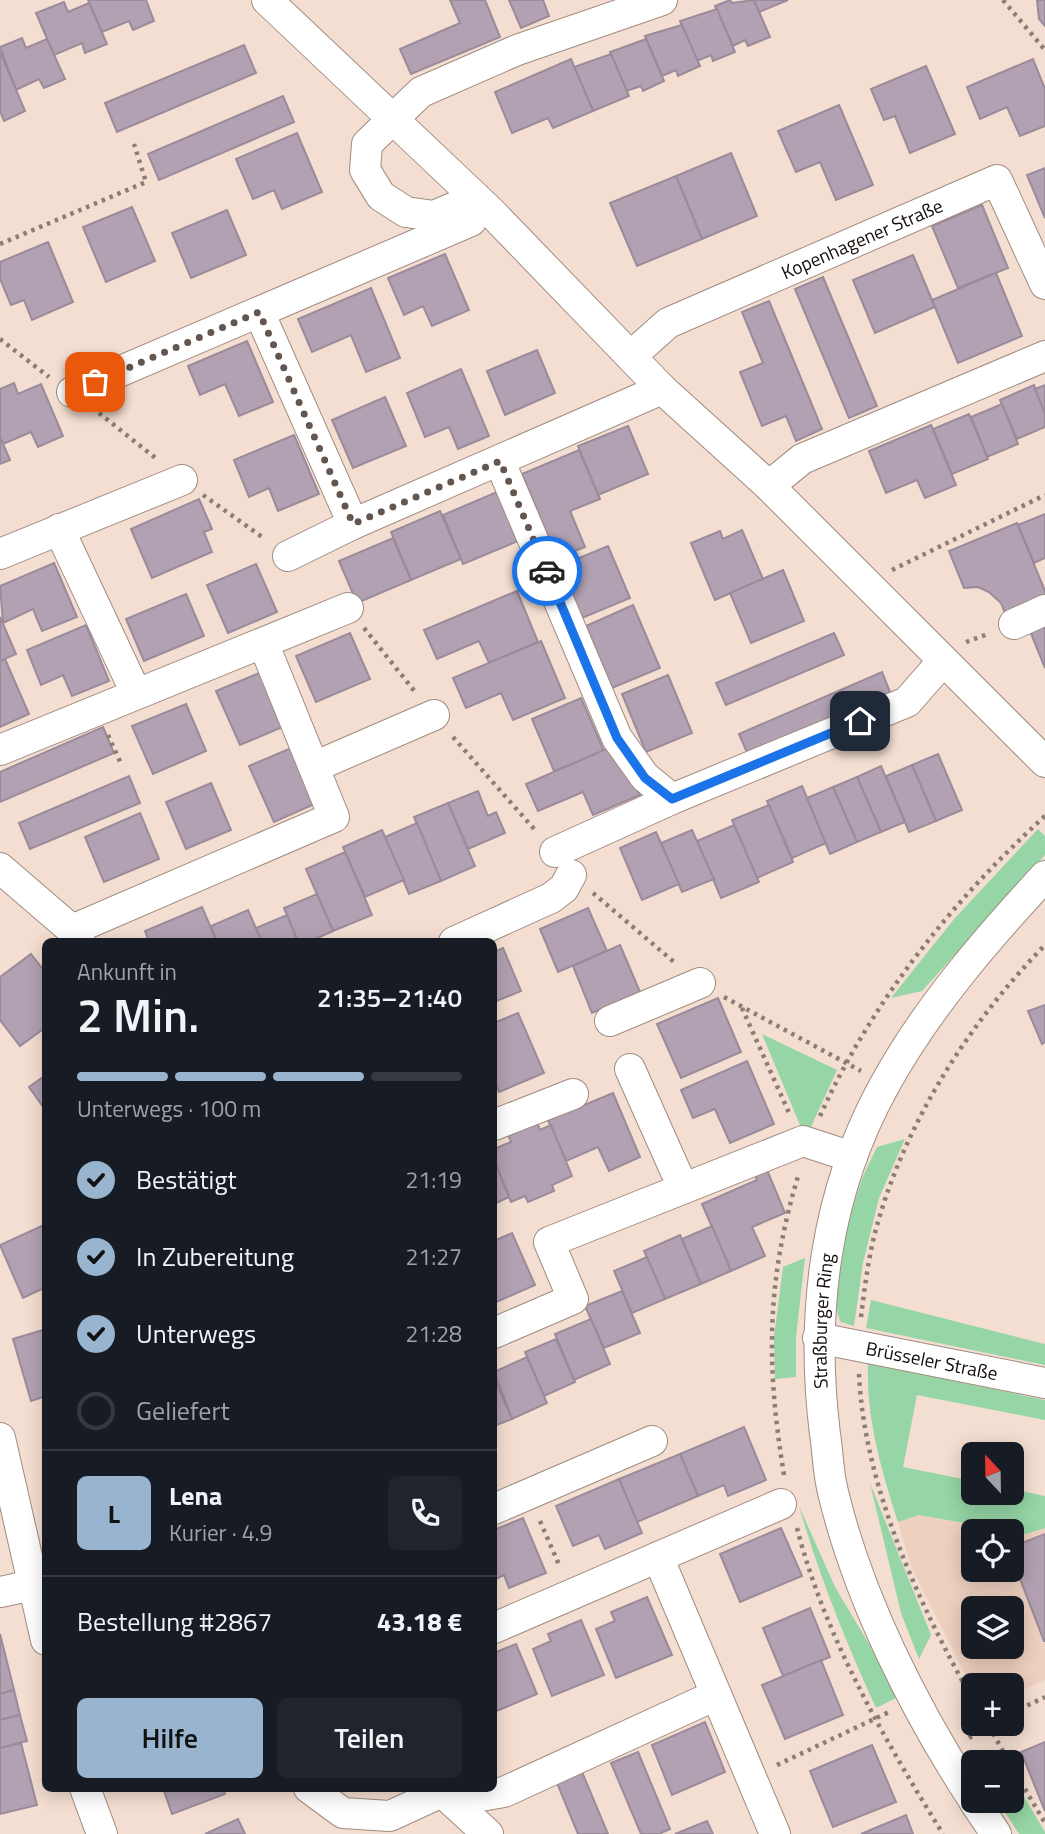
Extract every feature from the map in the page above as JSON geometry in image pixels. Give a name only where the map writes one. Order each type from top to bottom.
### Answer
[{"type":"street","points":[[267,0],[483,205],[662,389],[769,486],[942,662],[1045,761]]},
{"type":"street","points":[[483,205],[434,216],[406,212],[381,196],[365,170],[367,144],[390,118],[421,92],[505,55],[662,0]]},
{"type":"street","name":"Kopenhagener Straße","points":[[631,356],[668,323],[997,180],[1045,284]]},
{"type":"street","points":[[72,392],[259,312],[483,205]]},
{"type":"street","points":[[259,312],[353,524]]},
{"type":"street","points":[[769,486],[802,459],[1045,356]]},
{"type":"street","points":[[288,556],[353,524],[662,389]]},
{"type":"street","points":[[500,461],[617,738],[645,778],[672,799]]},
{"type":"street","points":[[0,554],[182,480]]},
{"type":"street","points":[[59,529],[136,693]]},
{"type":"street","points":[[0,750],[136,693],[264,645],[348,608]]},
{"type":"street","points":[[1014,624],[1045,610]]},
{"type":"street","points":[[0,868],[76,936],[334,817],[264,645]]},
{"type":"street","points":[[463,938],[551,898],[564,888],[563,864],[672,799],[907,702],[942,662]]},
{"type":"street","points":[[314,767],[434,715]]},
{"type":"street","name":"Straßburger Ring","points":[[961,1778],[915,1700],[868,1597],[832,1491],[822,1411],[818,1338],[825,1256],[852,1157],[885,1084],[933,1010],[994,931],[1045,876]]},
{"type":"street","points":[[610,1021],[700,983]]},
{"type":"street","points":[[630,1069],[683,1188]]},
{"type":"street","points":[[497,1124],[573,1094]]},
{"type":"street","points":[[497,1332],[573,1299],[549,1241],[803,1141],[852,1157]]},
{"type":"street","name":"Brüsseler Straße","points":[[818,1338],[1045,1383]]},
{"type":"street","points":[[0,1438],[36,1551],[33,1585],[42,1623]]},
{"type":"street","points":[[497,1508],[652,1441]]},
{"type":"street","points":[[497,1627],[781,1504]]},
{"type":"street","points":[[658,1557],[775,1834]]},
{"type":"street","points":[[0,1592],[33,1585]]},
{"type":"street","points":[[451,1792],[475,1797],[504,1792],[716,1695]]},
{"type":"street","points":[[86,1792],[102,1834]]},
{"type":"street","points":[[314,1792],[343,1813],[390,1816],[437,1792]]},
{"type":"street","points":[[443,1792],[488,1834]]},
{"type":"street","name":"Straßburger Ring","points":[[982,1813],[996,1834]]},
{"type":"path","points":[[1003,0],[1045,50]]},
{"type":"path","points":[[0,244],[146,182],[134,144]]},
{"type":"path","points":[[865,583],[1045,495]]},
{"type":"path","points":[[942,662],[966,642],[1014,624]]},
{"type":"path","points":[[961,1677],[931,1621],[903,1557],[887,1508],[867,1428],[858,1345],[877,1223],[897,1168],[926,1108],[965,1042],[992,1004],[1045,945]]},
{"type":"path","points":[[741,1007],[803,1141]]},
{"type":"path","points":[[529,1494],[572,1594]]},
{"type":"path","points":[[1024,1707],[1045,1697]]},
{"type":"path","points":[[751,1777],[915,1700]]},
{"type":"path","points":[[1024,1788],[1045,1823]]},
{"type":"shaded area","points":[[919,1515],[961,1522],[961,1582],[1024,1582],[1024,1534],[1045,1528],[1045,1680],[1024,1690],[1024,1673],[964,1673],[911,1566],[898,1522]]},
{"type":"green space","points":[[1038,829],[1045,836],[1045,855],[922,991],[891,998],[955,918]]},
{"type":"green space","points":[[762,1034],[837,1070],[810,1129],[800,1125]]},
{"type":"green space","points":[[905,1139],[879,1198],[863,1263],[854,1326],[841,1322],[837,1311],[838,1277],[855,1200],[877,1147]]},
{"type":"green space","points":[[805,1258],[796,1337],[796,1377],[775,1379],[774,1337],[783,1267]]},
{"type":"green space","points":[[871,1300],[1045,1344],[1045,1365],[866,1328]]},
{"type":"green space","points":[[868,1363],[1045,1400],[1045,1420],[917,1395],[903,1467],[961,1479],[961,1505],[1024,1505],[1024,1492],[1045,1496],[1045,1528],[1024,1534],[1024,1519],[961,1519],[961,1522],[919,1515],[898,1522],[872,1424]]},
{"type":"green space","points":[[870,1483],[931,1635],[919,1659],[901,1613]]},
{"type":"green space","points":[[799,1506],[835,1587],[900,1696],[876,1708],[834,1609]]},
{"type":"green space","points":[[1024,1796],[1045,1834],[1019,1834],[1006,1813],[1024,1813]]},
{"type":"building","points":[[88,0],[146,0],[154,21],[133,30],[129,21],[102,32]]},
{"type":"building","points":[[450,0],[485,0],[500,37],[411,74],[400,49],[460,23]]},
{"type":"building","points":[[509,0],[543,0],[549,16],[521,28]]},
{"type":"building","points":[[730,0],[732,3],[754,0],[770,37],[748,46],[745,40],[733,46],[715,6]]},
{"type":"building","points":[[754,0],[788,0],[759,12]]},
{"type":"building","points":[[1037,0],[1045,0],[1045,26],[1039,19]]},
{"type":"building","points":[[64,2],[68,12],[89,3],[107,44],[85,53],[82,43],[54,55],[36,13]]},
{"type":"building","points":[[717,9],[735,52],[713,61],[711,55],[697,61],[680,21]]},
{"type":"building","points":[[682,25],[700,66],[678,76],[676,70],[662,76],[645,36]]},
{"type":"building","points":[[22,38],[26,48],[47,39],[65,79],[44,88],[39,79],[16,90],[0,47]]},
{"type":"building","points":[[646,39],[664,81],[643,91],[641,86],[626,91],[610,52]]},
{"type":"building","points":[[244,45],[256,73],[117,132],[105,103]]},
{"type":"building","points":[[0,52],[25,111],[4,121],[0,111]]},
{"type":"building","points":[[611,54],[629,96],[593,111],[574,67]]},
{"type":"building","points":[[571,59],[593,111],[553,128],[548,118],[512,133],[495,92]]},
{"type":"building","points":[[1033,59],[1045,89],[1045,126],[1020,136],[1007,107],[980,119],[967,87]]},
{"type":"building","points":[[926,66],[955,134],[910,153],[895,116],[884,120],[871,89]]},
{"type":"building","points":[[283,96],[294,122],[159,180],[148,154]]},
{"type":"building","points":[[839,105],[873,185],[836,200],[820,162],[796,172],[778,131]]},
{"type":"building","points":[[297,133],[322,192],[282,209],[274,190],[253,199],[236,159]]},
{"type":"building","points":[[731,153],[757,216],[702,239],[676,176]]},
{"type":"building","points":[[1045,168],[1045,218],[1027,175]]},
{"type":"building","points":[[676,176],[702,239],[637,266],[610,203]]},
{"type":"building","points":[[982,205],[1008,268],[958,288],[932,226]]},
{"type":"building","points":[[132,207],[155,261],[106,282],[83,227]]},
{"type":"building","points":[[227,210],[246,255],[191,278],[172,233]]},
{"type":"building","points":[[48,242],[73,302],[32,320],[24,300],[11,305],[0,279],[0,262]]},
{"type":"building","points":[[445,254],[469,310],[432,326],[423,306],[404,315],[388,278]]},
{"type":"building","points":[[913,255],[935,307],[875,333],[853,280]]},
{"type":"building","points":[[996,273],[1022,336],[958,363],[932,300]]},
{"type":"building","points":[[823,277],[877,406],[849,418],[795,289]]},
{"type":"building","points":[[371,288],[400,358],[366,372],[351,335],[312,352],[298,319]]},
{"type":"building","points":[[769,301],[822,429],[796,441],[786,416],[762,426],[740,372],[763,363],[742,312]]},
{"type":"building","points":[[247,341],[273,402],[239,416],[225,384],[200,395],[188,366]]},
{"type":"building","points":[[537,350],[555,393],[505,415],[487,371]]},
{"type":"building","points":[[461,369],[489,436],[458,449],[449,427],[425,437],[407,393]]},
{"type":"building","points":[[14,383],[18,394],[41,384],[63,436],[38,447],[31,432],[3,444],[0,437],[0,389]]},
{"type":"building","points":[[1034,385],[1045,413],[1045,427],[1017,439],[1000,400]]},
{"type":"building","points":[[1045,385],[1045,413],[1035,389]]},
{"type":"building","points":[[385,397],[406,446],[353,468],[332,420]]},
{"type":"building","points":[[1002,404],[1018,444],[987,457],[971,417]]},
{"type":"building","points":[[969,414],[988,459],[952,474],[933,429]]},
{"type":"building","points":[[931,425],[956,485],[925,498],[917,480],[886,493],[869,451]]},
{"type":"building","points":[[628,426],[648,474],[598,495],[578,446]]},
{"type":"building","points":[[294,435],[319,494],[278,511],[269,488],[249,497],[234,460]]},
{"type":"building","points":[[0,437],[10,460],[0,464]]},
{"type":"building","points":[[579,450],[600,499],[570,511],[585,547],[557,558],[522,474]]},
{"type":"building","points":[[497,492],[518,541],[463,564],[443,515]]},
{"type":"building","points":[[199,499],[212,529],[204,532],[212,552],[152,578],[131,529]]},
{"type":"building","points":[[440,511],[461,559],[411,580],[391,532]]},
{"type":"building","points":[[1045,514],[1045,558],[1034,563],[1018,525]]},
{"type":"building","points":[[1017,523],[1045,591],[1045,602],[1007,618],[1001,603],[989,592],[978,587],[964,588],[949,551]]},
{"type":"building","points":[[742,530],[763,579],[715,600],[691,543],[720,531],[723,539]]},
{"type":"building","points":[[393,538],[411,580],[357,603],[339,561]]},
{"type":"building","points":[[608,546],[630,598],[582,618],[560,566]]},
{"type":"building","points":[[54,563],[77,617],[42,631],[33,609],[3,623],[0,586]]},
{"type":"building","points":[[256,564],[277,612],[228,633],[207,585]]},
{"type":"building","points":[[783,570],[804,621],[751,643],[730,593]]},
{"type":"building","points":[[517,591],[538,642],[489,663],[479,641],[437,659],[424,630]]},
{"type":"building","points":[[186,594],[204,636],[144,661],[126,619]]},
{"type":"building","points":[[633,605],[660,668],[612,688],[586,626]]},
{"type":"building","points":[[0,617],[16,654],[0,661]]},
{"type":"building","points":[[86,625],[109,681],[72,696],[63,675],[41,685],[27,650]]},
{"type":"building","points":[[1045,625],[1045,668],[1030,631]]},
{"type":"building","points":[[350,633],[370,679],[316,702],[296,656]]},
{"type":"building","points":[[834,633],[844,655],[726,705],[716,683]]},
{"type":"building","points":[[541,641],[565,698],[513,720],[501,693],[466,708],[453,678]]},
{"type":"building","points":[[5,659],[29,714],[0,727],[0,661]]},
{"type":"building","points":[[264,671],[287,725],[240,745],[216,691]]},
{"type":"building","points":[[882,672],[892,697],[749,757],[739,734]]},
{"type":"building","points":[[668,675],[692,733],[646,752],[622,694]]},
{"type":"building","points":[[581,698],[604,751],[554,771],[532,719]]},
{"type":"building","points":[[186,704],[206,751],[153,774],[132,726]]},
{"type":"building","points":[[103,727],[114,753],[0,802],[0,772]]},
{"type":"building","points":[[618,744],[640,795],[593,815],[583,792],[538,811],[526,784]]},
{"type":"building","points":[[296,746],[319,802],[274,822],[249,766]]},
{"type":"building","points":[[938,754],[962,810],[936,821],[912,765]]},
{"type":"building","points":[[912,765],[936,821],[909,832],[886,776]]},
{"type":"building","points":[[881,766],[905,822],[881,832],[857,777]]},
{"type":"building","points":[[129,776],[140,803],[30,849],[19,823]]},
{"type":"building","points":[[857,777],[881,832],[857,842],[833,787]]},
{"type":"building","points":[[211,783],[231,830],[186,849],[166,802]]},
{"type":"building","points":[[802,786],[826,843],[792,858],[767,801]]},
{"type":"building","points":[[833,787],[857,842],[830,854],[807,798]]},
{"type":"building","points":[[478,791],[488,816],[496,812],[505,833],[468,849],[448,803]]},
{"type":"building","points":[[448,803],[475,866],[441,881],[414,817]]},
{"type":"building","points":[[769,805],[793,862],[757,878],[732,820]]},
{"type":"building","points":[[140,813],[159,859],[104,882],[85,837]]},
{"type":"building","points":[[417,823],[441,881],[409,894],[385,837]]},
{"type":"building","points":[[734,825],[759,882],[721,898],[697,841]]},
{"type":"building","points":[[382,830],[404,880],[365,897],[343,847]]},
{"type":"building","points":[[692,830],[714,879],[682,892],[661,843]]},
{"type":"building","points":[[656,832],[679,884],[642,900],[620,848]]},
{"type":"building","points":[[345,852],[372,915],[333,931],[306,869]]},
{"type":"building","points":[[317,894],[333,931],[318,938],[296,938],[284,908]]},
{"type":"building","points":[[202,907],[215,938],[148,938],[145,931]]},
{"type":"building","points":[[588,908],[607,951],[558,972],[540,929]]},
{"type":"building","points":[[248,910],[260,938],[216,938],[211,926]]},
{"type":"building","points":[[287,915],[296,938],[260,938],[256,928]]},
{"type":"building","points":[[620,945],[640,992],[592,1013],[573,966]]},
{"type":"building","points":[[503,948],[521,991],[497,1001],[497,951]]},
{"type":"building","points":[[31,954],[42,968],[42,1030],[20,1046],[0,1020],[0,977]]},
{"type":"building","points":[[718,998],[741,1052],[681,1078],[657,1024]]},
{"type":"building","points":[[1045,1005],[1045,1042],[1042,1044],[1028,1011]]},
{"type":"building","points":[[518,1013],[544,1073],[499,1092],[497,1087],[497,1022]]},
{"type":"building","points":[[747,1061],[774,1124],[730,1143],[715,1109],[693,1118],[681,1090]]},
{"type":"building","points":[[42,1078],[42,1105],[29,1087]]},
{"type":"building","points":[[613,1093],[640,1157],[609,1171],[598,1147],[566,1161],[548,1120]]},
{"type":"building","points":[[536,1121],[540,1130],[551,1125],[572,1176],[552,1185],[554,1191],[528,1202],[525,1196],[511,1202],[497,1167],[497,1148],[511,1142],[508,1134]]},
{"type":"building","points":[[497,1167],[509,1197],[497,1203]]},
{"type":"building","points":[[767,1170],[785,1213],[752,1227],[765,1256],[731,1271],[702,1204],[757,1180],[755,1175]]},
{"type":"building","points":[[42,1226],[42,1289],[23,1298],[0,1245]]},
{"type":"building","points":[[712,1226],[731,1271],[701,1284],[682,1239]]},
{"type":"building","points":[[512,1233],[535,1285],[497,1302],[497,1240]]},
{"type":"building","points":[[680,1235],[701,1284],[665,1299],[644,1251]]},
{"type":"building","points":[[647,1257],[665,1299],[632,1313],[614,1271]]},
{"type":"building","points":[[622,1291],[640,1333],[604,1348],[585,1306]]},
{"type":"building","points":[[591,1319],[610,1364],[574,1380],[555,1334]]},
{"type":"building","points":[[42,1330],[42,1397],[31,1401],[13,1339]]},
{"type":"building","points":[[556,1339],[575,1382],[544,1396],[525,1352]]},
{"type":"building","points":[[527,1357],[547,1403],[512,1419],[497,1380],[497,1371]]},
{"type":"building","points":[[497,1384],[512,1419],[497,1425]]},
{"type":"building","points":[[744,1427],[766,1480],[728,1496],[724,1485],[698,1496],[680,1454]]},
{"type":"building","points":[[680,1454],[698,1496],[637,1522],[619,1479]]},
{"type":"building","points":[[619,1479],[642,1533],[605,1549],[599,1535],[573,1546],[556,1506]]},
{"type":"building","points":[[523,1518],[546,1573],[509,1588],[504,1575],[497,1578],[497,1529]]},
{"type":"building","points":[[781,1528],[802,1576],[740,1602],[720,1554]]},
{"type":"building","points":[[1045,1534],[1045,1641],[1021,1582],[1024,1582],[1024,1542]]},
{"type":"building","points":[[647,1597],[672,1655],[616,1678],[596,1629],[615,1621],[611,1612]]},
{"type":"building","points":[[810,1608],[830,1657],[783,1676],[763,1628]]},
{"type":"building","points":[[581,1620],[604,1675],[552,1696],[533,1649],[551,1641],[548,1634]]},
{"type":"building","points":[[0,1634],[14,1690],[0,1694]]},
{"type":"building","points":[[516,1644],[537,1694],[497,1711],[497,1652]]},
{"type":"building","points":[[821,1660],[843,1715],[785,1739],[762,1685]]},
{"type":"building","points":[[14,1690],[20,1715],[0,1720],[0,1694]]},
{"type":"building","points":[[20,1715],[27,1741],[0,1748],[0,1720]]},
{"type":"building","points":[[705,1722],[725,1772],[672,1795],[652,1745]]},
{"type":"building","points":[[1045,1742],[1045,1811],[1024,1759],[1024,1751]]},
{"type":"building","points":[[21,1743],[37,1805],[0,1814],[0,1748]]},
{"type":"building","points":[[872,1745],[896,1802],[833,1827],[810,1771]]},
{"type":"building","points":[[638,1752],[670,1829],[659,1834],[641,1834],[611,1763]]},
{"type":"building","points":[[582,1772],[608,1834],[578,1834],[557,1783]]},
{"type":"building","points":[[164,1792],[224,1792],[225,1794],[172,1814]]},
{"type":"building","points":[[906,1815],[913,1834],[861,1834]]},
{"type":"building","points":[[238,1819],[245,1834],[205,1834]]},
{"type":"building","points":[[707,1821],[713,1834],[675,1834]]},
{"type":"way so far","points":[[95,382],[259,312],[353,524],[500,461],[547,571]]},
{"type":"route","points":[[547,571],[617,738],[645,778],[672,799],[860,721]]}]
